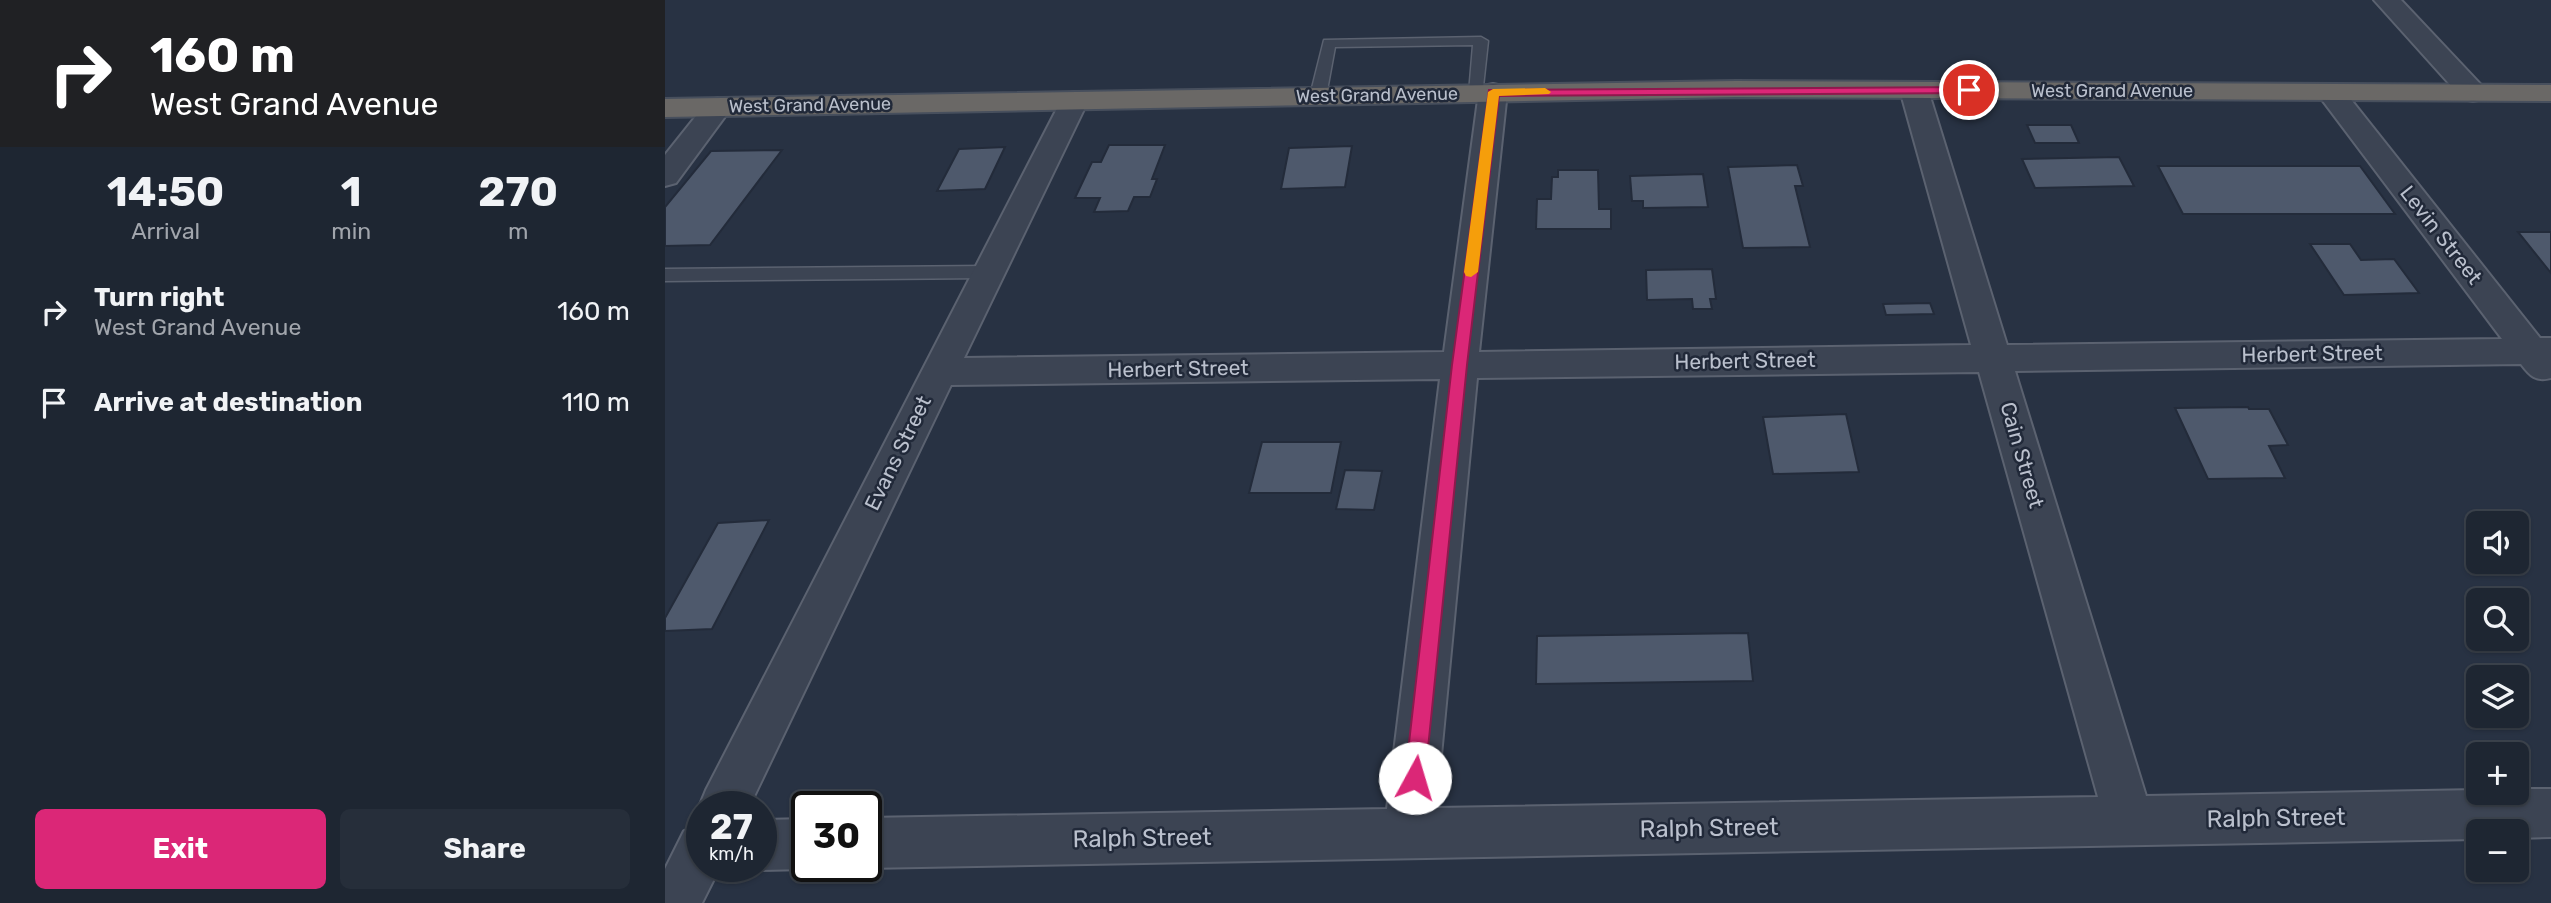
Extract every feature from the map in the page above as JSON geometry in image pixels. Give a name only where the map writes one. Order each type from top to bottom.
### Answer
[{"type":"highway","name":"West Grand Avenue","points":[[665,108],[1485,92],[1914,90],[2551,93]]},
{"type":"street","points":[[2387,0],[2473,93]]},
{"type":"street","name":"Cain Street","points":[[1914,90],[2129,821]]},
{"type":"street","points":[[1409,833],[1460,365],[1485,92]]},
{"type":"street","name":"Levin Street","points":[[2330,93],[2544,360]]},
{"type":"street","name":"Evans Street","points":[[731,791],[1074,101]]},
{"type":"street","points":[[665,176],[718,107]]},
{"type":"street","name":"Herbert Street","points":[[938,372],[1994,359],[2544,360]]},
{"type":"street","name":"Ralph Street","points":[[882,843],[2551,813]]},
{"type":"street","points":[[675,903],[686,881]]},
{"type":"lane","points":[[1318,96],[1329,43],[1481,41],[1485,92]]},
{"type":"lane","points":[[665,275],[988,272]]},
{"type":"building","points":[[2027,125],[2071,125],[2079,143],[2035,143]]},
{"type":"building","points":[[1109,145],[1165,145],[1152,179],[1157,179],[1150,197],[1134,197],[1128,211],[1094,212],[1100,198],[1075,198],[1092,162],[1101,162]]},
{"type":"building","points":[[1352,146],[1345,187],[1281,189],[1289,148]]},
{"type":"building","points":[[1005,147],[985,189],[937,191],[959,149]]},
{"type":"building","points":[[782,150],[710,245],[665,246],[665,207],[711,151]]},
{"type":"building","points":[[2119,157],[2134,186],[2035,188],[2022,159]]},
{"type":"building","points":[[1797,165],[1803,186],[1795,186],[1810,247],[1743,248],[1728,167]]},
{"type":"building","points":[[2158,166],[2360,166],[2395,214],[2183,214]]},
{"type":"building","points":[[1558,170],[1598,170],[1599,209],[1611,209],[1611,229],[1536,229],[1537,199],[1551,199],[1552,177],[1558,177]]},
{"type":"building","points":[[1703,174],[1708,207],[1643,208],[1643,201],[1632,201],[1630,176]]},
{"type":"building","points":[[2518,232],[2551,232],[2551,273]]},
{"type":"building","points":[[2310,244],[2350,244],[2361,260],[2394,259],[2419,293],[2344,295]]},
{"type":"building","points":[[1712,269],[1716,299],[1710,299],[1712,309],[1693,309],[1692,299],[1647,300],[1646,270]]},
{"type":"building","points":[[1930,303],[1934,314],[1886,315],[1883,304]]},
{"type":"building","points":[[2175,408],[2269,409],[2288,445],[2269,446],[2285,478],[2208,479]]},
{"type":"building","points":[[1846,414],[1859,472],[1773,474],[1763,417]]},
{"type":"building","points":[[1262,442],[1341,442],[1331,493],[1249,493]]},
{"type":"building","points":[[1345,470],[1382,471],[1374,510],[1336,509]]},
{"type":"building","points":[[769,520],[712,629],[665,631],[665,618],[718,523]]},
{"type":"building","points":[[1748,633],[1753,681],[1536,684],[1537,636]]},
{"type":"slow traffic","points":[[1471,272],[1493,92],[1545,92]]},
{"type":"route","points":[[1415,778],[1493,92],[1969,90]]}]
